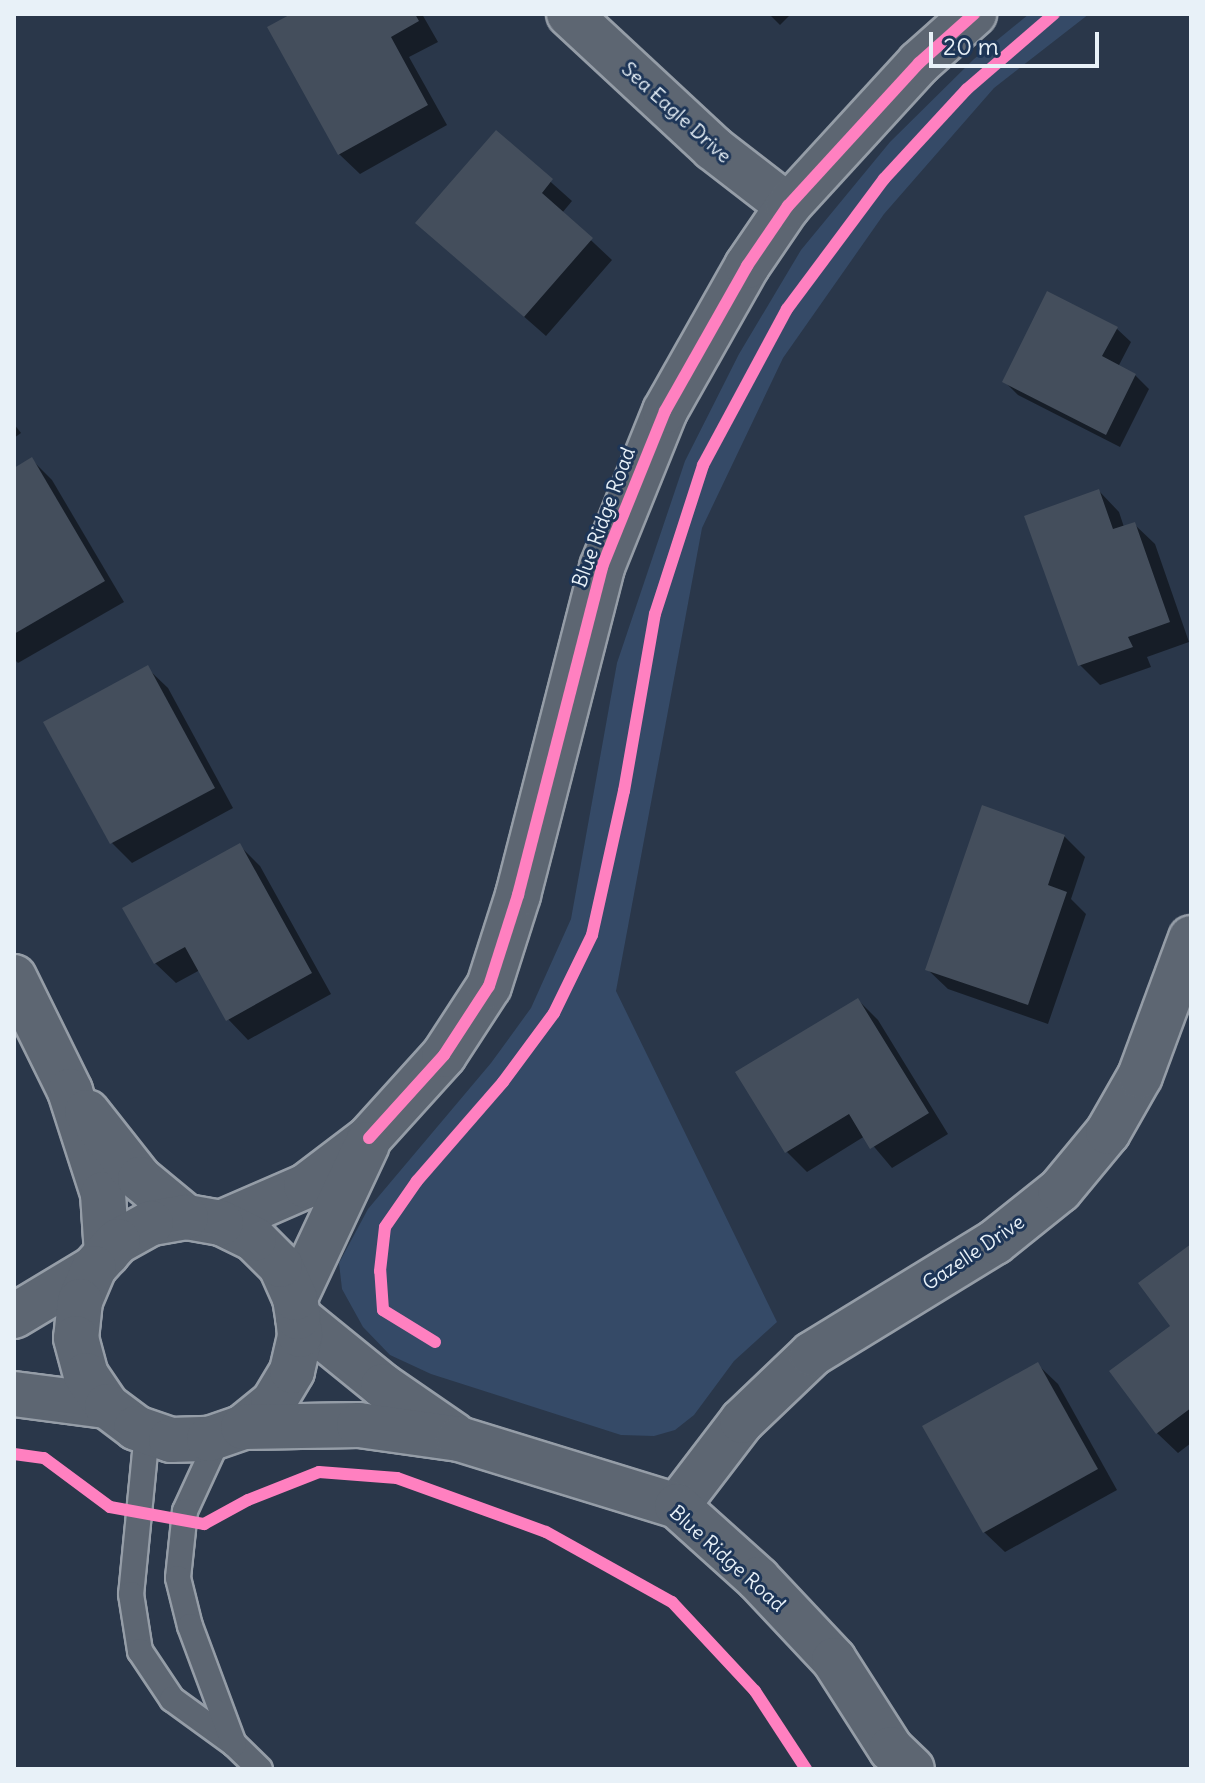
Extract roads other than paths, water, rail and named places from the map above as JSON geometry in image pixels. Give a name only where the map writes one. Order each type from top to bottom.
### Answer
[{"type":"street","name":"Sea Eagle Drive","points":[[569,14],[713,148],[788,206]]},
{"type":"street","name":"Blue Ridge Road","points":[[204,1220],[306,1186],[369,1138],[444,1055],[489,986],[518,895],[602,567],[665,411],[747,266],[788,206],[919,63],[974,14]]},
{"type":"street","name":"Gazelle Drive","points":[[677,1506],[742,1421],[812,1354],[995,1242],[1060,1190],[1108,1132],[1140,1076],[1191,938]]},
{"type":"street","points":[[14,977],[70,1091],[103,1194],[100,1261],[80,1301],[76,1338],[86,1375],[107,1406],[136,1428],[171,1440],[209,1439],[232,1431],[273,1403],[292,1371],[300,1335],[296,1307],[280,1265],[254,1239],[204,1220],[140,1179],[70,1091]]},
{"type":"street","name":"Blue Ridge Road","points":[[369,1138],[296,1307],[383,1386],[459,1439]]},
{"type":"street","points":[[14,1316],[100,1261],[118,1241],[151,1223],[204,1220]]},
{"type":"street","points":[[14,1394],[107,1406]]},
{"type":"street","name":"Blue Ridge Road","points":[[232,1431],[359,1425],[459,1439],[677,1506],[758,1579],[834,1660],[899,1762]]},
{"type":"lane","points":[[232,1431],[185,1511],[178,1578],[190,1626],[234,1744]]},
{"type":"lane","points":[[147,1432],[131,1594],[140,1651],[172,1699],[234,1744],[260,1769]]}]
